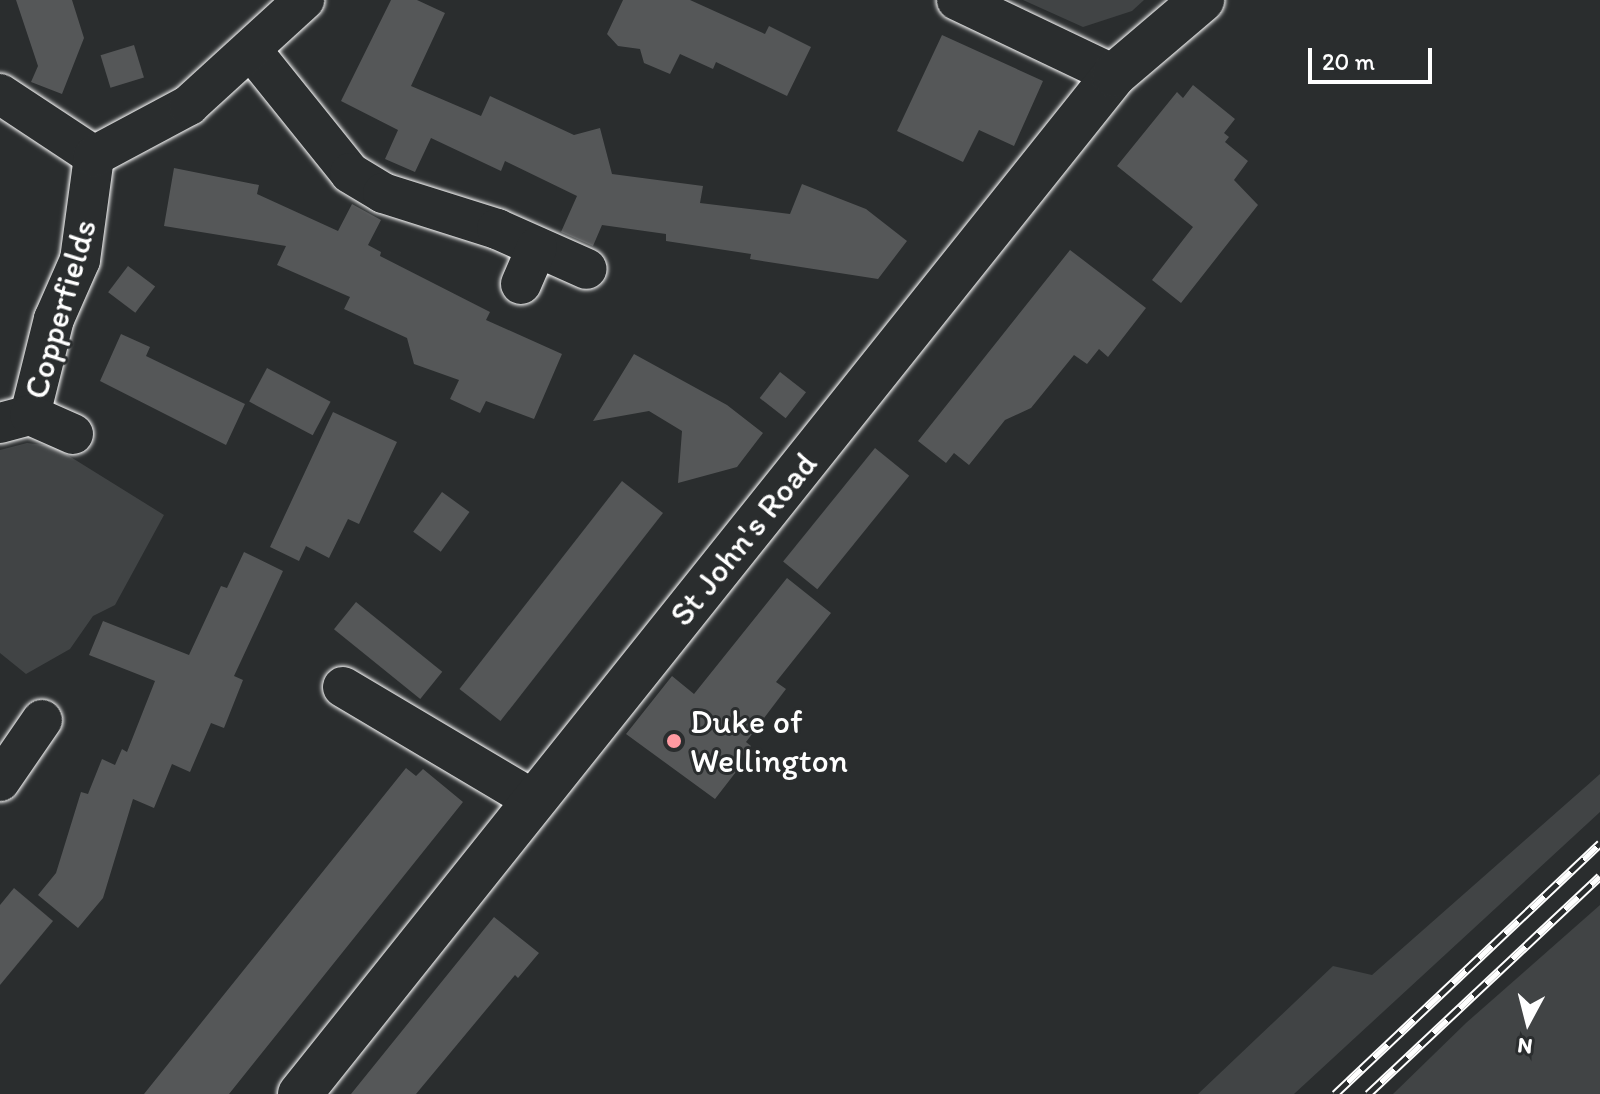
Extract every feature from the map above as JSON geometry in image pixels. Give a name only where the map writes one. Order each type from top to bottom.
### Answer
[{"type":"street","points":[[0,94],[94,156],[189,105],[252,51],[304,0]]},
{"type":"street","points":[[957,0],[1114,75]]},
{"type":"street","name":"St John's Road","points":[[300,1094],[1114,75],[1202,0]]},
{"type":"street","points":[[252,51],[350,173],[383,193],[537,247],[587,269]]},
{"type":"street","name":"Copperfields","points":[[73,434],[15,419],[80,260],[94,156]]},
{"type":"street","points":[[521,284],[537,247]]},
{"type":"street","points":[[343,687],[533,800]]},
{"type":"street","points":[[0,781],[42,720]]},
{"type":"shaded area","points":[[1023,0],[1144,0],[1132,11],[1083,27]]},
{"type":"shaded area","points":[[27,443],[53,446],[164,515],[115,605],[93,616],[70,649],[26,674],[0,653],[0,450]]},
{"type":"shaded area","points":[[1600,774],[1600,812],[1294,1094],[1198,1094],[1333,966],[1372,975]]},
{"type":"shaded area","points":[[1600,905],[1600,1094],[1393,1094],[1466,1023]]},
{"type":"building","points":[[16,0],[72,0],[84,38],[62,94],[31,82],[38,66]]},
{"type":"building","points":[[391,0],[417,0],[445,13],[411,86],[481,116],[490,96],[574,135],[600,128],[612,174],[703,186],[700,203],[790,214],[802,184],[866,209],[907,241],[878,279],[750,259],[751,254],[666,241],[666,234],[602,225],[593,246],[561,232],[577,196],[505,161],[501,171],[431,138],[415,172],[385,159],[398,130],[341,101]]},
{"type":"building","points":[[623,0],[690,0],[765,34],[769,26],[811,47],[787,96],[716,62],[713,69],[680,54],[670,74],[644,63],[640,49],[618,46],[607,34]]},
{"type":"building","points":[[942,35],[1043,81],[1014,146],[979,130],[963,162],[897,131]]},
{"type":"building","points":[[134,45],[144,78],[110,88],[101,55]]},
{"type":"building","points":[[1193,85],[1235,119],[1224,133],[1229,137],[1225,142],[1248,161],[1234,180],[1258,205],[1181,303],[1152,280],[1193,227],[1117,166],[1177,92],[1183,98]]},
{"type":"building","points":[[174,168],[259,185],[257,194],[338,231],[352,204],[381,220],[368,245],[381,252],[380,256],[490,312],[486,320],[562,354],[534,419],[486,401],[480,413],[450,399],[459,380],[414,364],[407,338],[344,309],[350,297],[277,265],[286,246],[164,226]]},
{"type":"building","points":[[1070,250],[1146,308],[1108,357],[1099,349],[1087,364],[1074,355],[1031,408],[1005,420],[969,465],[954,453],[946,463],[918,441]]},
{"type":"building","points":[[128,266],[155,286],[135,313],[108,292]]},
{"type":"building","points":[[121,334],[150,347],[146,356],[245,404],[226,445],[100,381]]},
{"type":"building","points":[[634,354],[727,405],[763,433],[737,467],[678,483],[682,431],[649,411],[593,421]]},
{"type":"building","points":[[267,368],[331,402],[313,435],[249,402]]},
{"type":"building","points":[[780,372],[806,392],[786,418],[760,398]]},
{"type":"building","points":[[333,412],[397,442],[359,524],[348,519],[329,558],[306,546],[299,561],[270,547]]},
{"type":"building","points":[[875,448],[909,476],[817,589],[783,561]]},
{"type":"building","points":[[622,481],[663,513],[500,721],[459,689]]},
{"type":"building","points":[[442,492],[470,512],[441,552],[413,532]]},
{"type":"building","points":[[244,552],[283,571],[234,676],[243,680],[224,728],[211,723],[190,772],[172,764],[154,808],[133,799],[103,898],[78,928],[38,895],[56,873],[81,792],[88,794],[102,759],[115,765],[122,749],[127,752],[155,681],[89,655],[103,621],[189,655],[221,586],[227,588]]},
{"type":"building","points":[[787,578],[831,613],[776,682],[786,689],[746,742],[751,746],[736,765],[739,768],[715,799],[626,734],[672,676],[694,694]]},
{"type":"building","points":[[356,602],[442,672],[420,699],[334,629]]},
{"type":"building","points":[[406,768],[416,776],[423,769],[463,802],[229,1094],[144,1094]]},
{"type":"building","points":[[14,888],[53,921],[0,985],[0,905]]},
{"type":"building","points":[[494,917],[539,953],[518,978],[515,975],[416,1094],[351,1094]]},
{"type":"railway","points":[[1335,1094],[1600,843]]},
{"type":"railway","points":[[1368,1094],[1600,876]]},
{"type":"place","name":"Duke of Wellington","points":[[674,741]]}]
